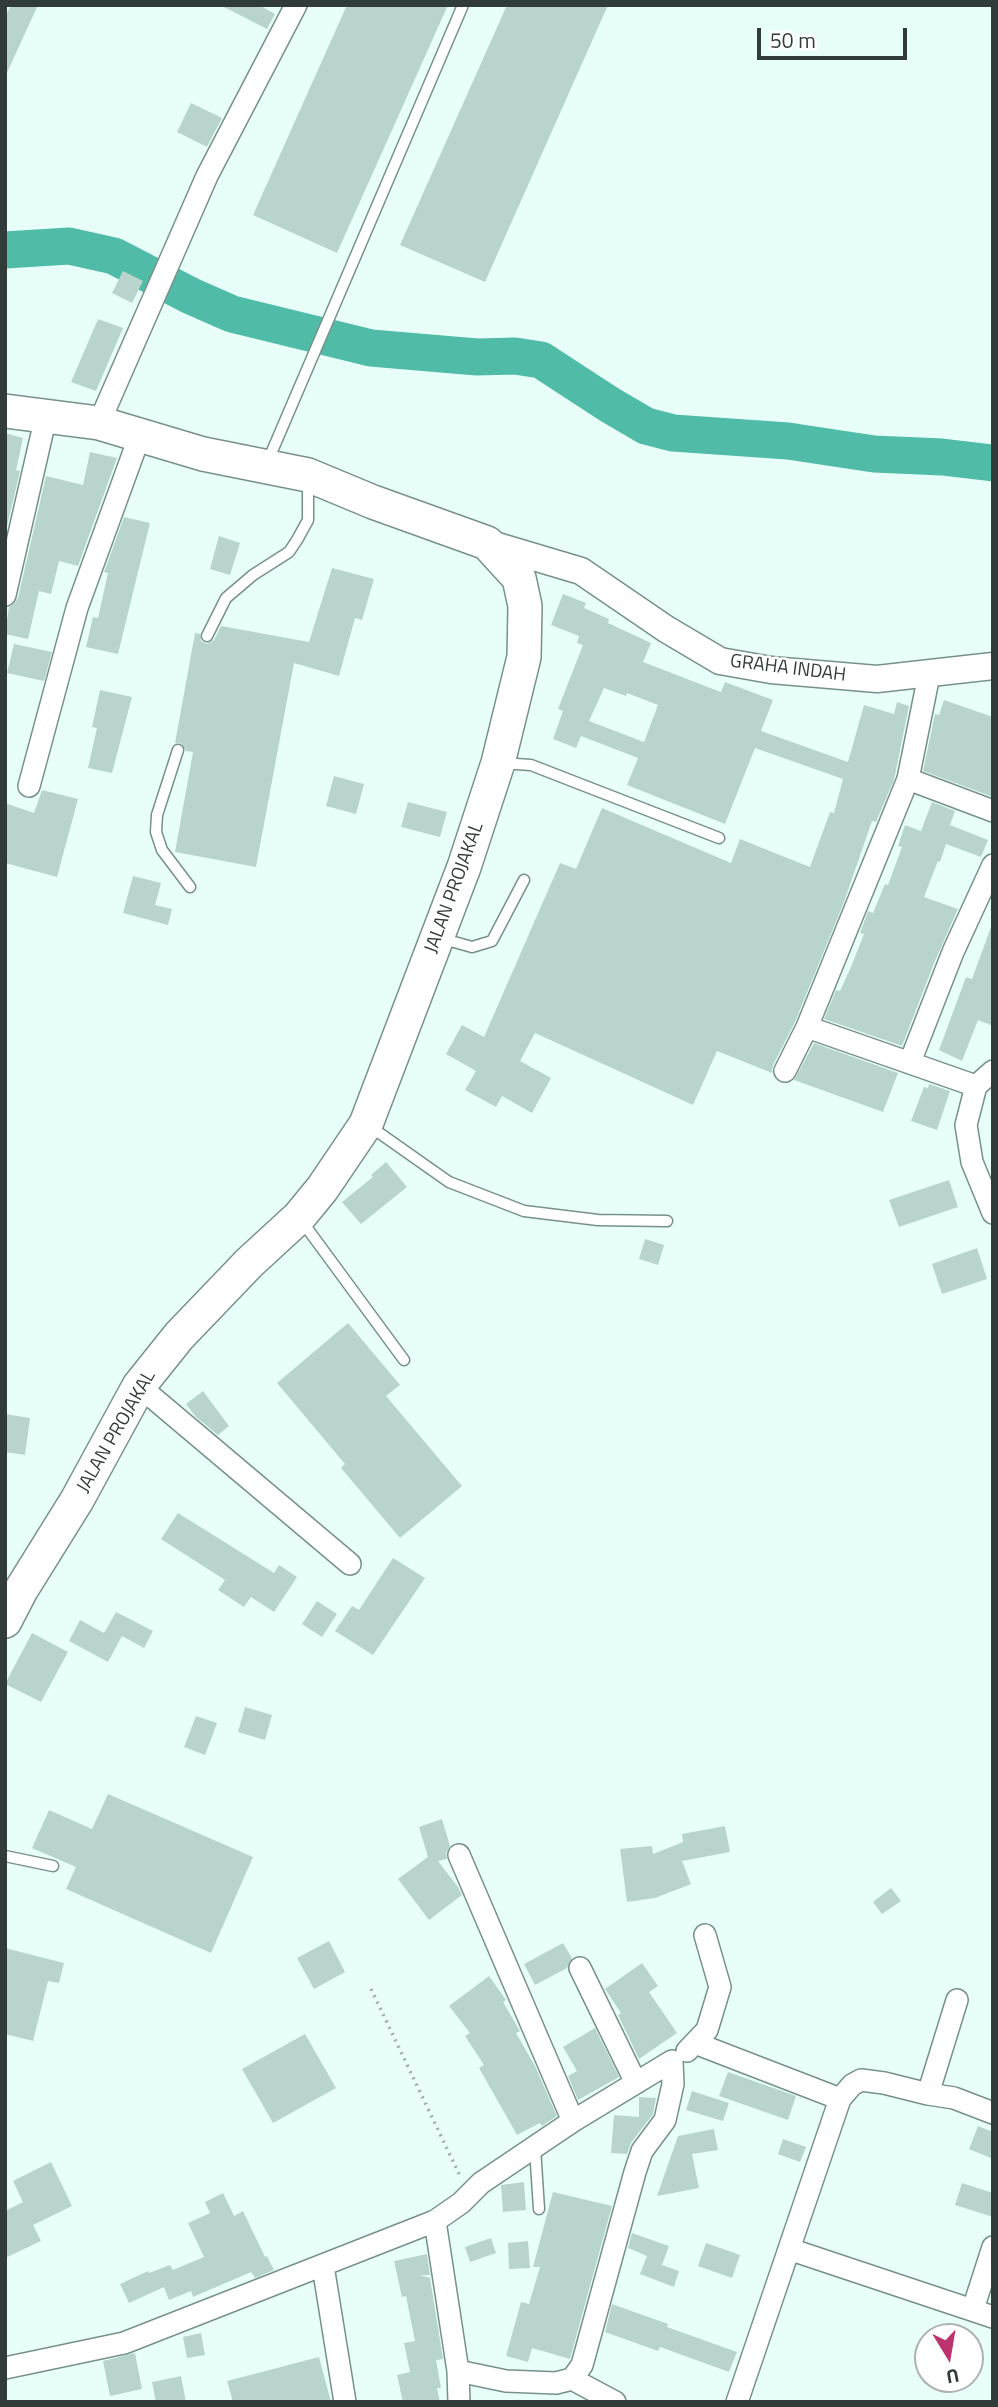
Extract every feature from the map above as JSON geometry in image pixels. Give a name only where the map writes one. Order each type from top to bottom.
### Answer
[{"type":"main road","name":"JALAN PROJAKAL","points":[[5,411],[99,423],[203,454],[308,475],[373,502],[487,543],[519,578],[526,606],[524,657],[498,763],[438,937],[366,1124],[322,1189],[299,1217],[249,1263],[179,1336],[139,1387],[77,1500],[21,1590],[5,1621]]},
{"type":"street","points":[[99,423],[207,176],[296,5]]},
{"type":"street","points":[[5,595],[46,416]]},
{"type":"street","points":[[29,786],[77,608],[140,435]]},
{"type":"street","name":"GRAHA INDAH","points":[[487,543],[581,571],[666,629],[720,661],[771,670],[877,679],[993,666]]},
{"type":"street","points":[[785,1072],[807,1027],[908,779],[929,675]]},
{"type":"street","points":[[908,779],[993,811]]},
{"type":"street","points":[[911,1062],[953,952],[993,865]]},
{"type":"street","points":[[807,1027],[976,1086]]},
{"type":"street","points":[[993,1071],[976,1086],[965,1125],[972,1163],[993,1213]]},
{"type":"street","points":[[139,1387],[349,1564]]},
{"type":"street","points":[[459,1855],[573,2121]]},
{"type":"street","points":[[5,2368],[124,2343],[435,2221],[481,2183],[573,2121],[672,2061],[695,2043],[707,2030],[720,1987],[705,1936]]},
{"type":"street","points":[[580,1968],[636,2083]]},
{"type":"street","points":[[928,2095],[957,2000]]},
{"type":"street","points":[[695,2043],[840,2099]]},
{"type":"street","points":[[458,2371],[506,2381],[556,2383],[572,2379],[582,2365],[642,2151],[665,2120],[673,2084],[672,2061]]},
{"type":"street","points":[[737,2402],[840,2099],[852,2085],[861,2080],[884,2083],[928,2095],[954,2098],[993,2113]]},
{"type":"street","points":[[435,2221],[458,2371],[459,2402]]},
{"type":"street","points":[[789,2249],[983,2313],[993,2247]]},
{"type":"street","points":[[323,2266],[345,2402]]},
{"type":"street","points":[[572,2379],[615,2402]]},
{"type":"lane","points":[[266,465],[463,5]]},
{"type":"lane","points":[[207,636],[226,598],[253,575],[289,552],[297,540],[308,520],[308,475]]},
{"type":"lane","points":[[178,750],[157,815],[156,832],[162,850],[190,887]]},
{"type":"lane","points":[[498,763],[531,765],[719,838]]},
{"type":"lane","points":[[438,937],[472,947],[492,941],[524,880]]},
{"type":"lane","points":[[366,1124],[449,1182],[524,1211],[598,1220],[667,1221]]},
{"type":"lane","points":[[299,1217],[404,1360]]},
{"type":"lane","points":[[5,1856],[53,1866]]},
{"type":"lane","points":[[535,2148],[539,2209]]},
{"type":"path","points":[[371,1989],[469,2195]]},
{"type":"building","points":[[11,5],[38,5],[5,77],[5,17]]},
{"type":"building","points":[[220,5],[259,5],[275,14],[267,29]]},
{"type":"building","points":[[347,5],[448,5],[337,253],[253,215]]},
{"type":"building","points":[[507,5],[608,5],[485,282],[400,245]]},
{"type":"building","points":[[191,103],[222,118],[207,147],[177,132]]},
{"type":"building","points":[[123,271],[143,281],[132,303],[112,293]]},
{"type":"building","points":[[98,319],[123,328],[96,391],[71,382]]},
{"type":"building","points":[[5,433],[23,438],[16,470],[20,471],[5,535]]},
{"type":"building","points":[[90,452],[117,458],[78,566],[59,561],[51,594],[39,591],[28,639],[5,634],[9,607],[18,598],[46,476],[83,485]]},
{"type":"building","points":[[124,517],[150,523],[118,654],[86,647],[93,617],[98,618],[108,573],[104,572]]},
{"type":"building","points":[[219,536],[240,543],[230,575],[210,569]]},
{"type":"building","points":[[332,568],[374,579],[362,620],[355,618],[339,676],[294,663],[256,867],[175,852],[193,752],[186,751],[181,743],[175,743],[195,633],[200,634],[201,641],[207,644],[214,640],[221,626],[309,642]]},
{"type":"building","points":[[563,594],[586,603],[584,608],[609,619],[608,623],[651,643],[643,662],[721,692],[725,682],[773,700],[761,731],[848,762],[864,705],[894,714],[897,702],[909,706],[894,780],[876,822],[872,821],[844,902],[795,1022],[773,1065],[772,1073],[717,1051],[693,1105],[535,1033],[520,1061],[551,1078],[532,1113],[502,1096],[496,1107],[465,1090],[476,1071],[446,1054],[462,1025],[484,1037],[560,863],[576,869],[602,808],[731,863],[740,839],[810,867],[830,812],[834,813],[843,779],[755,748],[725,824],[627,785],[638,758],[581,736],[576,748],[553,739],[563,711],[558,709],[583,645],[577,643],[579,636],[551,625]],"holes":[[[604,688],[626,696],[627,693],[658,705],[644,742],[589,721]]]},
{"type":"building","points":[[14,644],[52,652],[44,681],[7,673]]},
{"type":"building","points":[[100,690],[132,697],[112,773],[88,768],[97,728],[92,727]]},
{"type":"building","points":[[944,700],[993,717],[993,797],[923,771],[935,714],[939,715]]},
{"type":"building","points":[[334,776],[364,784],[356,814],[326,806]]},
{"type":"building","points":[[42,790],[78,799],[57,877],[5,863],[5,803],[34,813]]},
{"type":"building","points":[[408,802],[447,812],[440,837],[401,827]]},
{"type":"building","points":[[932,802],[955,811],[950,825],[988,840],[981,857],[946,844],[940,862],[938,861],[924,897],[958,909],[902,1046],[824,1019],[836,990],[840,991],[851,967],[864,934],[860,933],[868,911],[873,913],[885,884],[888,885],[902,847],[898,846],[905,825],[921,831]]},
{"type":"building","points":[[133,876],[161,883],[155,905],[172,909],[168,925],[123,913]]},
{"type":"building","points":[[991,927],[993,1026],[978,1020],[962,1061],[939,1050],[966,977],[972,979]]},
{"type":"building","points":[[814,1043],[898,1073],[883,1112],[794,1080]]},
{"type":"building","points":[[929,1084],[950,1091],[937,1130],[911,1121],[924,1087],[928,1088]]},
{"type":"building","points":[[386,1162],[407,1187],[361,1224],[342,1202],[373,1177],[371,1175]]},
{"type":"building","points":[[949,1180],[958,1207],[899,1227],[889,1200]]},
{"type":"building","points":[[645,1239],[664,1245],[658,1265],[639,1259]]},
{"type":"building","points":[[977,1248],[987,1279],[942,1294],[932,1264]]},
{"type":"building","points":[[348,1323],[400,1385],[386,1396],[462,1486],[400,1538],[341,1468],[345,1464],[277,1383]]},
{"type":"building","points":[[203,1391],[229,1426],[218,1435],[196,1417],[186,1404]]},
{"type":"building","points":[[5,1414],[30,1418],[25,1455],[5,1452]]},
{"type":"building","points":[[178,1513],[274,1573],[279,1565],[297,1577],[274,1612],[251,1597],[244,1607],[218,1590],[225,1580],[161,1539]]},
{"type":"building","points":[[393,1558],[425,1578],[373,1655],[335,1631],[352,1606],[359,1610]]},
{"type":"building","points":[[317,1601],[337,1614],[322,1637],[302,1624]]},
{"type":"building","points":[[116,1612],[153,1631],[144,1648],[122,1636],[108,1662],[69,1641],[80,1620],[104,1633]]},
{"type":"building","points":[[32,1633],[68,1652],[41,1702],[5,1684]]},
{"type":"building","points":[[245,1707],[272,1715],[265,1740],[238,1732]]},
{"type":"building","points":[[196,1716],[217,1723],[205,1755],[184,1747]]},
{"type":"building","points":[[108,1794],[253,1857],[211,1953],[66,1889],[76,1867],[32,1848],[49,1810],[92,1829]]},
{"type":"building","points":[[442,1819],[450,1846],[446,1853],[447,1859],[438,1861],[462,1895],[429,1920],[398,1879],[428,1857],[419,1827]]},
{"type":"building","points":[[725,1826],[730,1852],[682,1861],[691,1884],[655,1898],[627,1902],[620,1849],[652,1846],[653,1854],[683,1842],[682,1834]]},
{"type":"building","points":[[891,1888],[901,1901],[882,1914],[873,1902]]},
{"type":"building","points":[[329,1941],[345,1972],[314,1989],[297,1958]]},
{"type":"building","points":[[563,1943],[572,1958],[567,1968],[535,1985],[524,1964]]},
{"type":"building","points":[[5,1948],[64,1963],[59,1983],[48,1981],[33,2041],[5,2034]]},
{"type":"building","points":[[642,1963],[658,1986],[649,1992],[677,2033],[639,2059],[618,2015],[621,2013],[605,1989]]},
{"type":"building","points":[[489,1976],[506,2000],[503,2002],[520,2031],[516,2033],[535,2066],[557,2116],[542,2126],[540,2123],[517,2135],[479,2068],[484,2065],[465,2036],[470,2033],[449,2006]]},
{"type":"building","points":[[595,2028],[619,2077],[578,2100],[568,2076],[577,2071],[563,2047]]},
{"type":"building","points":[[305,2034],[336,2088],[273,2123],[242,2069]]},
{"type":"building","points":[[728,2072],[796,2096],[788,2120],[719,2096]]},
{"type":"building","points":[[692,2091],[729,2103],[723,2121],[686,2110]]},
{"type":"building","points":[[639,2097],[656,2098],[653,2114],[631,2143],[627,2154],[611,2153],[614,2115],[639,2117]]},
{"type":"building","points":[[978,2126],[993,2132],[993,2159],[969,2149]]},
{"type":"building","points":[[714,2129],[718,2150],[692,2154],[699,2188],[657,2196],[678,2136]]},
{"type":"building","points":[[783,2139],[806,2147],[800,2162],[778,2154]]},
{"type":"building","points":[[51,2162],[72,2206],[33,2225],[41,2241],[5,2258],[5,2211],[23,2202],[13,2181]]},
{"type":"building","points":[[524,2182],[526,2210],[503,2212],[501,2185]]},
{"type":"building","points":[[962,2183],[993,2193],[993,2217],[955,2205]]},
{"type":"building","points":[[553,2192],[612,2206],[570,2359],[532,2348],[528,2362],[506,2356],[521,2302],[529,2304],[540,2267],[533,2267]]},
{"type":"building","points":[[223,2193],[234,2216],[243,2211],[274,2270],[255,2278],[251,2272],[193,2297],[191,2291],[169,2300],[164,2287],[129,2303],[120,2284],[148,2271],[149,2273],[170,2265],[173,2270],[204,2257],[188,2223],[210,2213],[205,2202]]},
{"type":"building","points":[[632,2233],[669,2246],[662,2265],[679,2271],[674,2287],[640,2274],[647,2256],[628,2248]]},
{"type":"building","points":[[491,2238],[496,2253],[470,2262],[465,2247]]},
{"type":"building","points":[[528,2241],[530,2268],[509,2269],[508,2243]]},
{"type":"building","points":[[706,2243],[740,2255],[732,2278],[698,2266]]},
{"type":"building","points":[[427,2254],[430,2275],[420,2275],[430,2278],[443,2359],[436,2360],[441,2388],[437,2388],[440,2402],[403,2402],[397,2375],[410,2372],[404,2343],[415,2341],[406,2296],[402,2297],[394,2261]]},
{"type":"building","points":[[612,2304],[737,2352],[729,2372],[660,2347],[658,2351],[605,2332]]},
{"type":"building","points":[[201,2333],[205,2355],[187,2358],[183,2337]]},
{"type":"building","points":[[135,2353],[142,2389],[110,2396],[103,2361]]},
{"type":"building","points":[[319,2357],[331,2402],[233,2402],[227,2381]]},
{"type":"building","points":[[181,2376],[186,2402],[156,2402],[152,2382]]},
{"type":"waterway","points":[[5,250],[69,246],[114,256],[232,314],[371,348],[477,357],[515,356],[541,360],[646,426],[673,433],[788,441],[874,454],[942,457],[993,463]]}]
